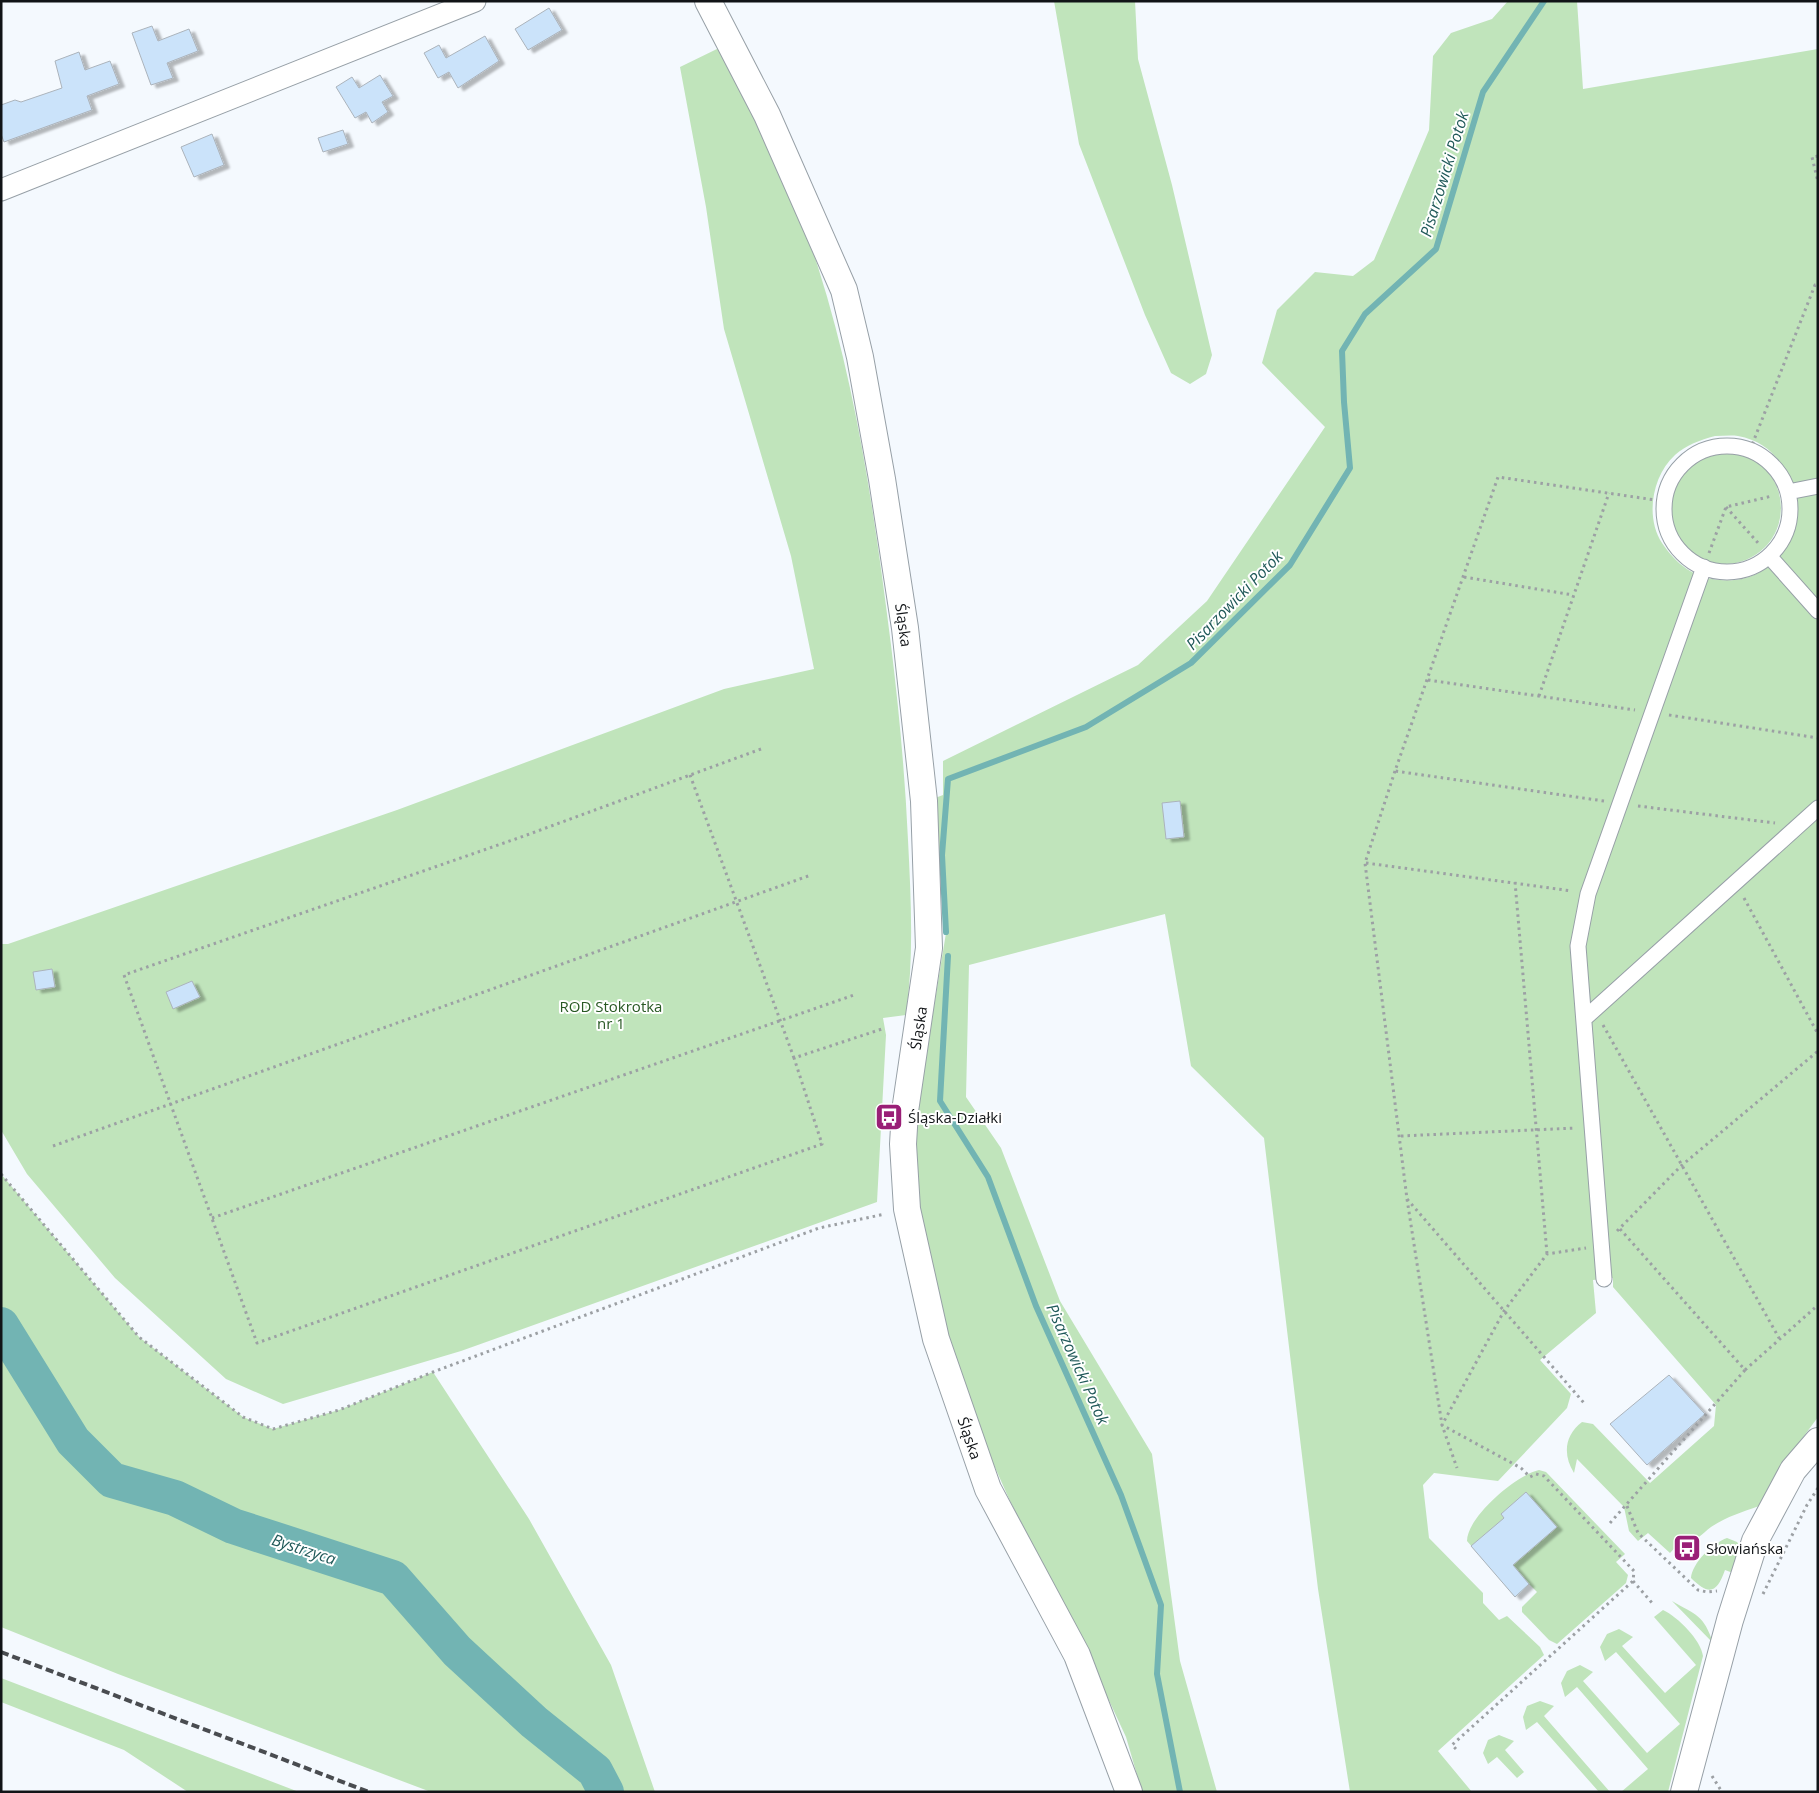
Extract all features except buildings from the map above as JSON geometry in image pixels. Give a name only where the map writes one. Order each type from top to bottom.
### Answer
[{"type":"street","points":[[1,190],[475,1]]},
{"type":"street","name":"Śląska","points":[[708,1],[767,115],[844,290],[860,358],[880,470],[905,628],[924,801],[929,948],[905,1111],[903,1144],[908,1209],[936,1339],[988,1489],[1077,1655],[1129,1792]]},
{"type":"street","points":[[1732,445],[1750,450],[1756,452],[1776,468],[1788,492],[1790,508],[1788,526],[1780,542],[1769,556],[1749,568],[1727,572],[1704,567],[1690,560],[1679,550],[1670,537],[1665,523],[1662,501],[1669,482],[1684,462],[1706,449],[1732,445]]},
{"type":"street","points":[[1788,492],[1818,486]]},
{"type":"street","points":[[1769,556],[1818,611]]},
{"type":"street","points":[[1604,1279],[1578,946],[1588,894],[1704,567]]},
{"type":"street","points":[[1584,1020],[1594,1008],[1734,881],[1818,808]]},
{"type":"street","points":[[1684,1792],[1730,1620],[1756,1541],[1793,1470],[1818,1441]]},
{"type":"path","points":[[1818,156],[1812,157],[1818,182]]},
{"type":"path","points":[[1750,450],[1815,285],[1818,284]]},
{"type":"path","points":[[1457,1468],[1442,1425],[1407,1199],[1401,1136],[1365,863],[1395,771],[1498,477],[1662,501]]},
{"type":"path","points":[[1726,507],[1788,492]]},
{"type":"path","points":[[1538,696],[1609,493]]},
{"type":"path","points":[[1726,507],[1769,556]]},
{"type":"path","points":[[1704,567],[1726,507]]},
{"type":"path","points":[[1464,577],[1573,595]]},
{"type":"path","points":[[1428,680],[1818,738]]},
{"type":"path","points":[[690,775],[794,1058],[822,1144],[257,1342],[124,974],[524,836],[690,775],[762,749]]},
{"type":"path","points":[[1395,771],[1620,804],[1798,826]]},
{"type":"path","points":[[1365,863],[1515,882],[1588,894]]},
{"type":"path","points":[[53,1146],[811,875]]},
{"type":"path","points":[[1734,881],[1818,1034]]},
{"type":"path","points":[[1442,1425],[1504,1311],[1546,1254],[1534,1129],[1515,882]]},
{"type":"path","points":[[212,1218],[854,994]]},
{"type":"path","points":[[1594,1008],[1779,1338]]},
{"type":"path","points":[[794,1058],[885,1028]]},
{"type":"path","points":[[1546,1254],[1601,1246],[1681,1166],[1818,1051]]},
{"type":"path","points":[[1401,1136],[1592,1128]]},
{"type":"path","points":[[1,1174],[139,1337],[243,1417],[272,1429],[339,1410],[433,1372],[818,1228],[908,1209]]},
{"type":"path","points":[[1407,1199],[1584,1403]]},
{"type":"path","points":[[1620,1229],[1745,1370]]},
{"type":"path","points":[[1610,1523],[1745,1370],[1818,1305]]},
{"type":"path","points":[[1442,1425],[1521,1468],[1530,1477],[1536,1474],[1544,1476],[1634,1571],[1633,1581],[1452,1745],[1456,1749]]},
{"type":"path","points":[[1797,1512],[1813,1486]]},
{"type":"path","points":[[1779,1550],[1759,1596],[1765,1592],[1806,1505],[1818,1488]]},
{"type":"path","points":[[1627,1506],[1638,1533],[1698,1590],[1707,1592],[1721,1589]]},
{"type":"path","points":[[1633,1581],[1653,1604]]},
{"type":"green space","points":[[1054,1],[1135,1],[1138,59],[1172,185],[1212,355],[1206,374],[1190,384],[1171,373],[1145,315],[1079,144]]},
{"type":"green space","points":[[1508,1],[1577,1],[1583,89],[1818,49],[1818,1417],[1779,1470],[1759,1506],[1722,1520],[1689,1543],[1685,1544],[1681,1541],[1670,1553],[1648,1533],[1638,1541],[1629,1531],[1624,1507],[1577,1459],[1574,1473],[1567,1453],[1567,1446],[1572,1433],[1582,1422],[1593,1424],[1650,1483],[1714,1426],[1716,1405],[1613,1287],[1613,1278],[1593,1280],[1596,1313],[1540,1360],[1571,1394],[1567,1408],[1498,1481],[1434,1473],[1423,1485],[1429,1538],[1483,1593],[1483,1603],[1499,1620],[1507,1616],[1540,1647],[1544,1655],[1438,1751],[1472,1792],[1350,1792],[1318,1589],[1264,1138],[1191,1066],[1165,914],[969,965],[966,1097],[1001,1148],[1060,1301],[1152,1454],[1180,1661],[1217,1792],[1142,1792],[1126,1737],[1067,1610],[1010,1501],[973,1418],[942,1314],[917,1199],[913,1135],[946,933],[935,798],[943,795],[943,761],[1138,665],[1207,601],[1325,427],[1262,363],[1277,310],[1315,272],[1353,276],[1374,260],[1429,130],[1433,56],[1451,33],[1492,19]],"holes":[[[1715,436],[1738,436],[1764,447],[1782,466],[1792,490],[1793,516],[1787,542],[1772,563],[1750,577],[1711,579],[1686,569],[1667,551],[1657,533],[1654,521],[1653,509],[1656,485],[1667,464],[1679,451]]]},
{"type":"green space","name":"ROD Stokrotka nr 1","points":[[719,48],[785,183],[818,267],[832,313],[854,407],[878,550],[897,694],[907,816],[911,928],[909,993],[906,1015],[883,1018],[886,1035],[877,1202],[461,1351],[283,1404],[226,1379],[115,1278],[27,1174],[1,1130],[1,944],[8,944],[397,810],[724,689],[814,669],[791,556],[724,329],[706,207],[680,67]]},
{"type":"green space","points":[[1725,452],[1747,456],[1765,468],[1777,486],[1781,508],[1777,530],[1765,548],[1747,560],[1725,564],[1703,560],[1685,548],[1673,530],[1669,508],[1673,486],[1685,468],[1703,456]]},
{"type":"green space","points":[[1,1174],[139,1337],[243,1417],[273,1429],[339,1410],[433,1372],[529,1519],[611,1665],[655,1792],[431,1792],[118,1674],[1,1627]]},
{"type":"green space","points":[[1539,1470],[1546,1472],[1625,1554],[1616,1562],[1628,1575],[1626,1583],[1557,1644],[1549,1640],[1522,1612],[1522,1607],[1537,1592],[1529,1584],[1515,1597],[1467,1541],[1469,1531],[1475,1520],[1494,1498],[1518,1480]]},
{"type":"green space","points":[[1727,1538],[1737,1542],[1742,1549],[1733,1573],[1725,1570],[1715,1587],[1712,1589],[1703,1588],[1691,1578],[1692,1572],[1704,1554]]},
{"type":"green space","points":[[1672,1601],[1693,1613],[1702,1621],[1713,1643]]},
{"type":"green space","points":[[1663,1610],[1688,1630],[1698,1643],[1703,1656],[1668,1792],[1621,1792],[1648,1769],[1577,1687],[1565,1697],[1561,1683],[1567,1671],[1580,1665],[1593,1672],[1583,1681],[1647,1753],[1680,1724],[1616,1652],[1605,1661],[1600,1647],[1607,1634],[1619,1629],[1633,1637],[1622,1646],[1665,1693],[1696,1665],[1654,1617]]},
{"type":"green space","points":[[1,1678],[299,1792],[188,1792],[124,1750],[1,1702]]},
{"type":"green space","points":[[1540,1701],[1554,1706],[1544,1716],[1610,1792],[1599,1792],[1537,1722],[1526,1730],[1523,1717],[1527,1706]]},
{"type":"green space","points":[[1499,1735],[1514,1741],[1505,1750],[1524,1772],[1517,1778],[1497,1757],[1488,1764],[1483,1753],[1488,1740]]},
{"type":"waterway","name":"Pisarzowicki Potok","points":[[946,932],[942,855],[948,779],[1086,727],[1191,663],[1290,565],[1350,468],[1342,351],[1365,314],[1436,249],[1483,92],[1544,1]]},
{"type":"waterway","name":"Pisarzowicki Potok","points":[[948,956],[940,1101],[988,1177],[1036,1306],[1121,1495],[1161,1605],[1157,1674],[1180,1792]]},
{"type":"waterway","name":"Bystrzyca","points":[[1,1325],[73,1441],[112,1480],[175,1498],[233,1526],[393,1578],[457,1651],[534,1722],[595,1771],[606,1792]]},
{"type":"railway","points":[[1,1652],[369,1792]]},
{"type":"place","name":"Śląska-Działki","points":[[889,1117]]},
{"type":"place","name":"Słowiańska","points":[[1687,1548]]}]
